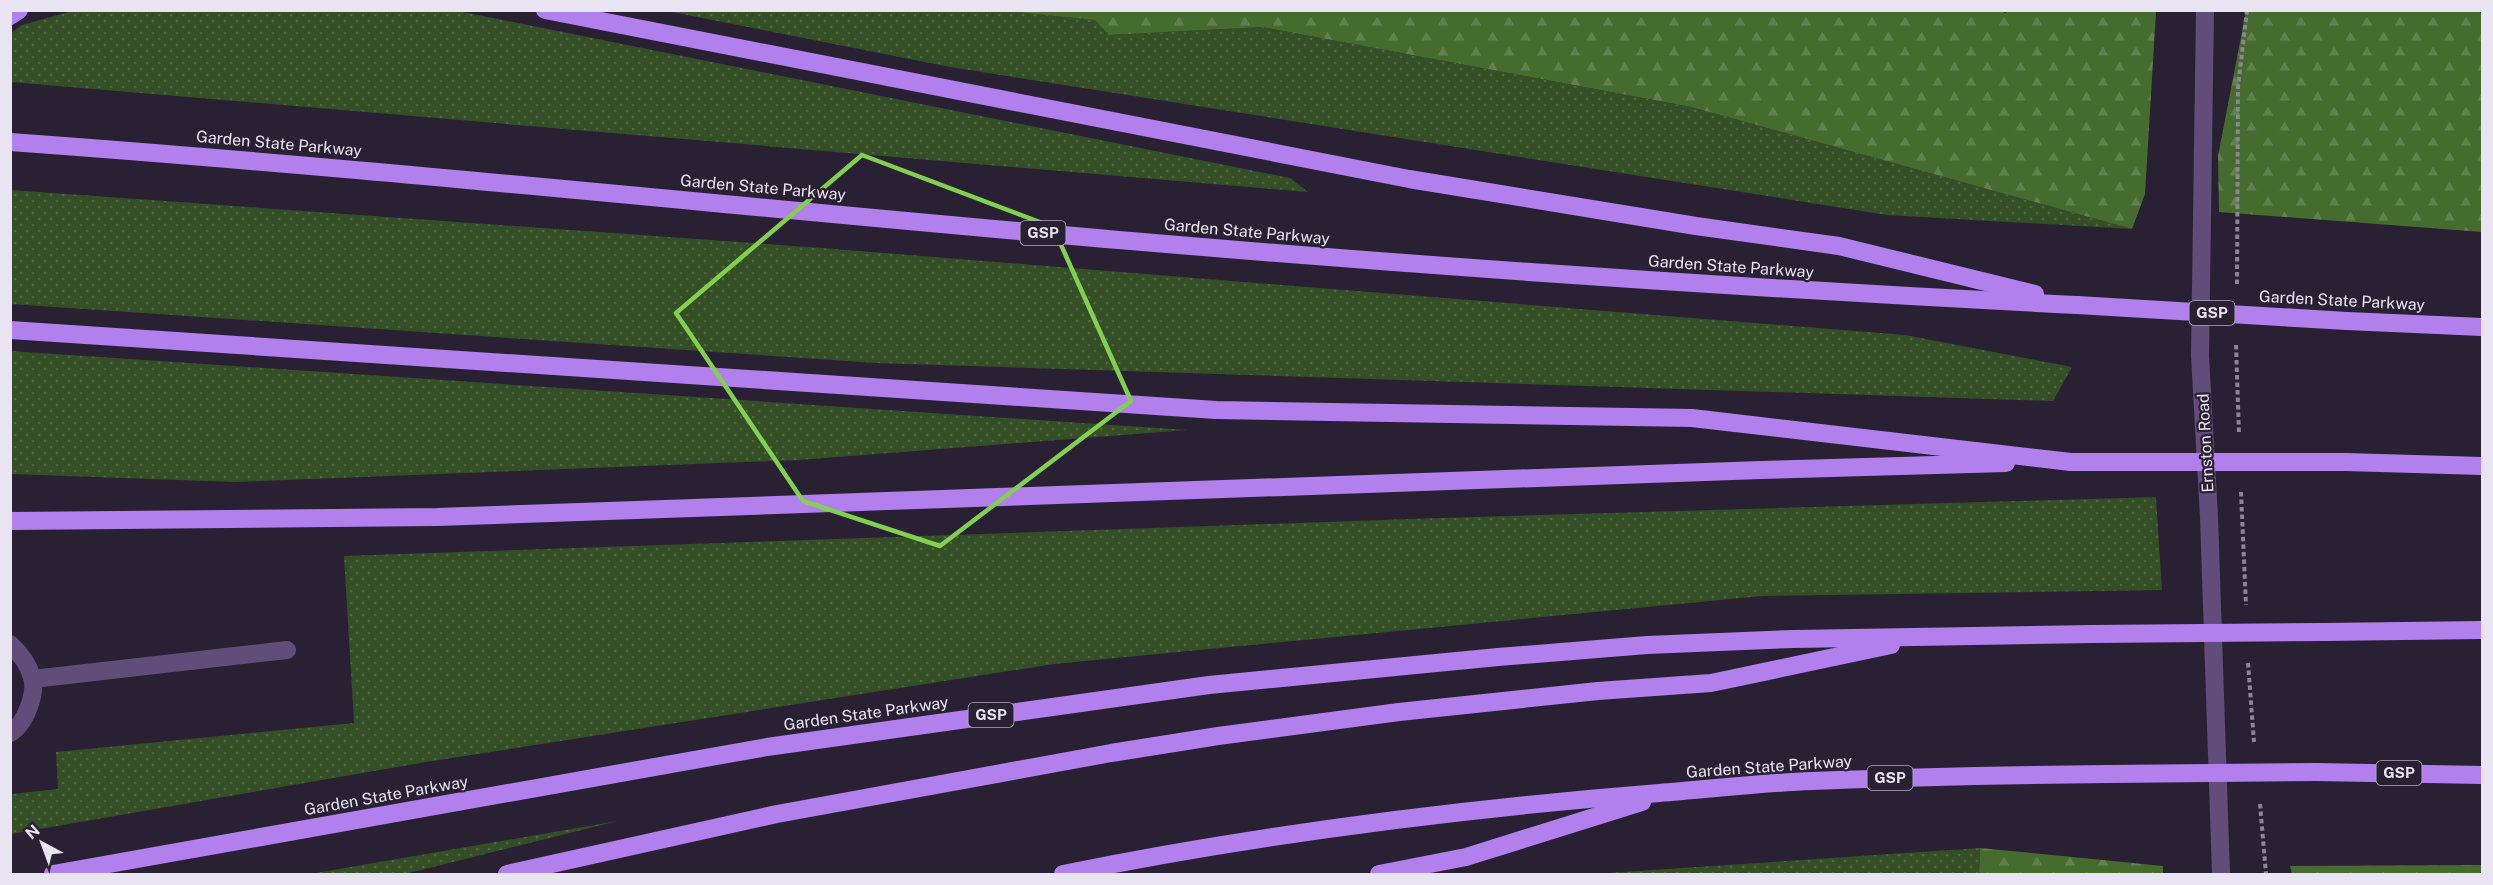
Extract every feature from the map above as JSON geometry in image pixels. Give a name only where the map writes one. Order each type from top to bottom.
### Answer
[{"type":"highway","points":[[10,16],[20,10]]},
{"type":"highway","points":[[545,10],[1409,179],[1686,224],[1839,246],[2078,305]]},
{"type":"highway","name":"Garden State Parkway","points":[[11,142],[479,180],[1297,254],[1575,276],[2482,327]]},
{"type":"highway","points":[[10,330],[1216,410],[1692,418],[2071,462]]},
{"type":"highway","points":[[10,521],[460,516],[1761,470],[2071,462],[2346,462],[2482,466]]},
{"type":"highway","name":"Garden State Parkway","points":[[53,874],[767,747],[1209,685],[1647,645],[1937,636],[2482,630]]},
{"type":"highway","points":[[507,874],[777,814],[1013,770],[1218,736],[1399,712],[1711,683],[1937,636]]},
{"type":"highway","name":"Garden State Parkway","points":[[1063,874],[1224,844],[1371,821],[1518,804],[1809,781],[1952,776],[2316,772],[2482,775]]},
{"type":"highway","points":[[1379,874],[1466,857],[1672,792]]},
{"type":"street","name":"Ernston Road","points":[[2205,10],[2200,356],[2209,517],[2221,874]]},
{"type":"street","points":[[10,644],[21,655],[33,679],[29,710],[15,731],[10,733]]},
{"type":"street","points":[[33,679],[287,650]]},
{"type":"highlighted area","points":[[862,155],[1053,227],[1131,401],[940,546],[803,501],[676,313]]},
{"type":"green space","points":[[1996,10],[2006,13],[2007,10],[2156,11],[2145,194],[2132,229],[1691,107],[1262,27],[1109,35],[1095,20],[1005,11]]},
{"type":"green space","points":[[72,11],[458,11],[1290,178],[1308,192],[11,82],[11,33],[22,25]]},
{"type":"green space","points":[[667,11],[1005,11],[1096,20],[1109,35],[1262,27],[1691,107],[2132,229],[1887,215],[950,67]]},
{"type":"green space","points":[[2246,11],[2482,11],[2482,232],[2219,212],[2218,156]]},
{"type":"green space","points":[[11,190],[822,248],[1905,335],[2072,367],[2053,401],[876,363],[11,304]]},
{"type":"green space","points":[[11,351],[1187,430],[799,460],[234,482],[11,474]]},
{"type":"green space","points":[[2156,497],[2162,590],[1762,596],[1054,664],[426,762],[11,834],[11,794],[58,789],[56,752],[354,723],[344,556],[1440,518]]},
{"type":"green space","points":[[618,821],[405,874],[310,874]]},
{"type":"green space","points":[[1980,848],[1979,874],[1592,874]]},
{"type":"green space","points":[[1980,848],[2163,866],[2163,874],[1979,874]]},
{"type":"green space","points":[[2482,865],[2482,874],[2292,874],[2290,866]]}]
